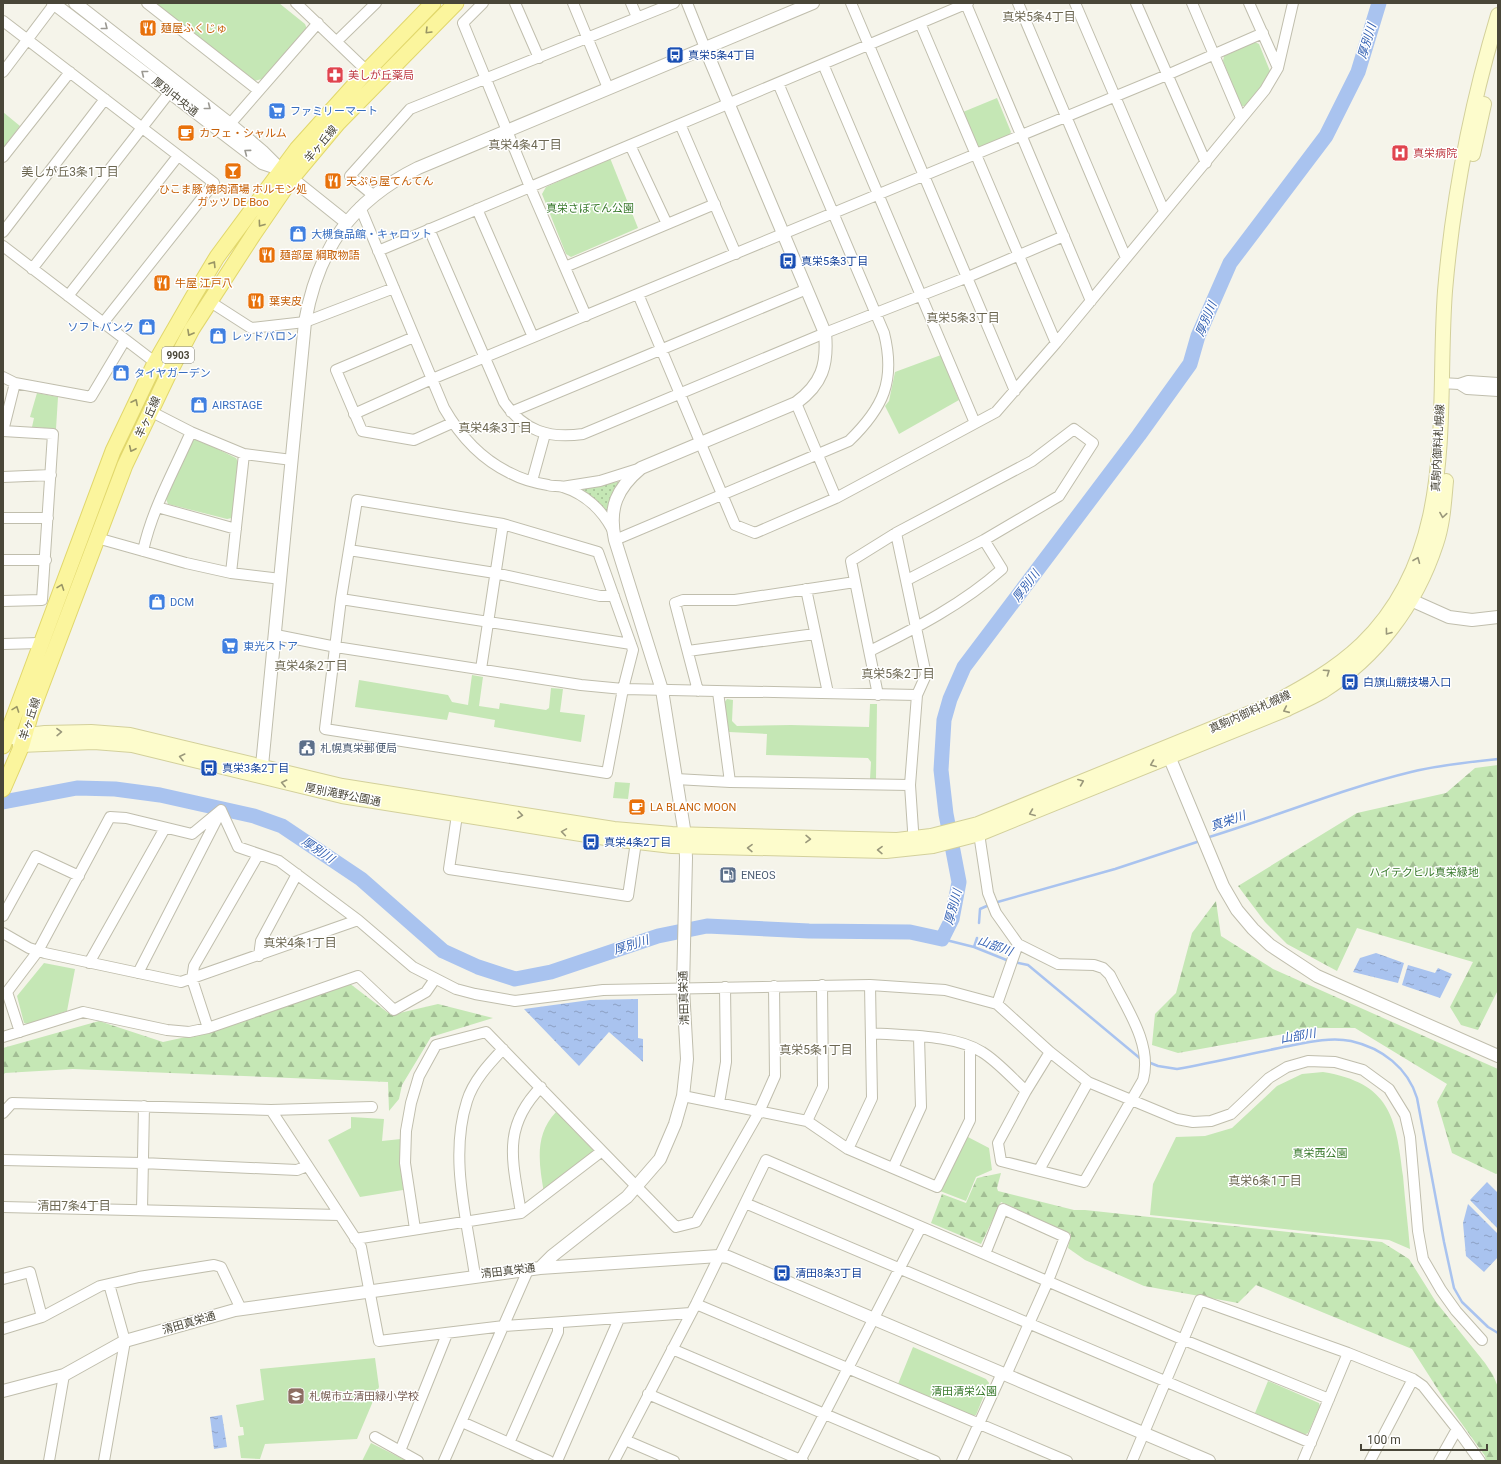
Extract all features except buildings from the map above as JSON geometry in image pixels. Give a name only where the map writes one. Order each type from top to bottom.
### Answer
[{"type":"main road","name":"羊ヶ丘線","points":[[3,789],[23,740],[31,713],[125,465],[169,373],[209,301],[286,174],[297,149],[367,71],[433,3]]},
{"type":"main road","name":"羊ヶ丘線","points":[[4,742],[101,481],[132,410],[155,363],[217,257],[286,174],[456,3]]},
{"type":"main road","name":"真駒内御料札幌線","points":[[1450,384],[1445,290],[1452,226],[1469,128],[1498,15]]},
{"type":"main road","name":"真駒内御料札幌線","points":[[685,841],[886,851],[973,831],[1168,752],[1287,710],[1322,691],[1357,666],[1380,643],[1406,598],[1436,544],[1443,515],[1448,466],[1453,300],[1470,168],[1498,47]]},
{"type":"main road","name":"厚別滝野公園通","points":[[4,742],[91,732],[130,735],[261,771],[342,796],[636,842],[685,841]]},
{"type":"main road","name":"厚別滝野公園通","points":[[261,771],[415,799],[685,841]]},
{"type":"street","name":"厚別中央通","points":[[54,3],[262,163],[286,174]]},
{"type":"street","points":[[3,72],[54,3]]},
{"type":"street","name":"厚別中央通","points":[[74,3],[230,124],[286,174]]},
{"type":"street","points":[[147,3],[258,90]]},
{"type":"street","points":[[337,41],[376,3]]},
{"type":"street","points":[[483,3],[463,23],[484,78],[586,316]]},
{"type":"street","points":[[515,3],[539,58]]},
{"type":"street","points":[[573,3],[608,88]]},
{"type":"street","points":[[631,3],[637,17]]},
{"type":"street","points":[[373,195],[350,176],[410,109],[674,3]]},
{"type":"street","points":[[360,207],[452,423],[475,450],[511,474],[549,486],[562,487],[600,482],[641,468],[796,404],[805,397],[820,379],[826,363],[825,333],[687,3]]},
{"type":"street","points":[[261,771],[276,635],[305,322],[310,295],[319,267],[330,246],[346,222],[373,195],[396,179],[418,168],[813,3]]},
{"type":"street","points":[[851,3],[1015,391]]},
{"type":"street","points":[[378,251],[967,3],[1091,301]]},
{"type":"street","points":[[1018,3],[1126,258]]},
{"type":"street","points":[[1075,3],[1164,211]]},
{"type":"street","points":[[1136,3],[1206,163]]},
{"type":"street","points":[[1192,3],[1241,118]]},
{"type":"street","points":[[1249,3],[1278,68]]},
{"type":"street","points":[[638,294],[700,444],[736,525],[755,532],[836,498],[996,412],[1056,343],[1265,90],[1278,68],[1293,3]]},
{"type":"street","points":[[303,5],[318,23],[367,71]]},
{"type":"street","points":[[3,20],[214,183],[103,323]]},
{"type":"street","points":[[230,124],[258,90],[318,23]]},
{"type":"street","points":[[920,23],[977,154],[1056,343]]},
{"type":"street","points":[[354,414],[432,379],[1167,75],[1263,33]]},
{"type":"street","points":[[823,64],[975,423]]},
{"type":"street","points":[[3,157],[70,72]]},
{"type":"street","points":[[614,534],[723,495],[849,441],[866,424],[880,402],[888,380],[889,353],[876,314],[778,83]]},
{"type":"street","points":[[32,269],[170,93]]},
{"type":"street","points":[[3,232],[105,99]]},
{"type":"street","points":[[680,124],[736,254]]},
{"type":"street","points":[[630,145],[667,224]]},
{"type":"street","points":[[68,296],[178,156]]},
{"type":"street","points":[[286,174],[346,222]]},
{"type":"street","points":[[564,267],[715,204]]},
{"type":"street","points":[[477,209],[533,337]]},
{"type":"street","points":[[429,229],[483,358],[504,402],[511,412],[526,426],[545,434],[567,436],[583,434],[680,395],[825,333],[968,277],[1064,236]]},
{"type":"street","points":[[3,246],[169,373]]},
{"type":"street","points":[[209,301],[251,328],[305,322],[394,288]]},
{"type":"street","points":[[511,412],[807,289]]},
{"type":"street","points":[[414,336],[336,370],[354,414],[362,431],[414,440],[452,423]]},
{"type":"street","points":[[3,377],[15,383],[91,397],[125,340]]},
{"type":"street","points":[[1450,384],[1468,381],[1498,383]]},
{"type":"street","points":[[3,601],[42,600],[51,475],[53,434],[3,431],[15,383]]},
{"type":"street","points":[[1450,384],[1467,389],[1498,391]]},
{"type":"street","points":[[796,404],[836,498]]},
{"type":"street","points":[[150,411],[191,432],[244,454],[292,460]]},
{"type":"street","points":[[878,695],[851,560],[896,533],[1032,461],[1074,429],[1093,443],[1059,496],[984,540],[907,580]]},
{"type":"street","points":[[143,552],[157,507],[191,432]]},
{"type":"street","points":[[532,481],[545,434]]},
{"type":"street","points":[[231,573],[244,454]]},
{"type":"street","points":[[614,534],[612,514],[617,497],[624,484],[641,468]]},
{"type":"street","points":[[3,477],[51,475]]},
{"type":"street","points":[[562,487],[589,501],[604,515],[614,534]]},
{"type":"street","points":[[357,500],[503,524],[598,552],[634,650],[623,690],[607,773],[325,729],[348,550],[357,500]]},
{"type":"street","points":[[157,507],[236,529]]},
{"type":"street","points":[[3,518],[48,518]]},
{"type":"street","points":[[481,669],[503,524]]},
{"type":"street","points":[[896,533],[926,675],[917,695],[910,785],[913,844]]},
{"type":"street","name":"清田真栄通","points":[[3,1392],[64,1375],[125,1341],[241,1310],[534,1269],[611,1210],[637,1187],[660,1159],[675,1124],[683,1096],[687,1059],[683,988],[685,841],[662,690],[614,534]]},
{"type":"street","points":[[97,538],[143,552],[231,573],[281,579]]},
{"type":"street","points":[[870,651],[917,627],[980,589],[1002,569],[984,540]]},
{"type":"street","points":[[348,550],[495,573],[600,596],[614,596]]},
{"type":"street","points":[[3,560],[46,560]]},
{"type":"street","points":[[698,691],[675,604],[683,600],[735,600],[855,582]]},
{"type":"street","points":[[806,589],[828,693]]},
{"type":"street","points":[[1406,598],[1449,617],[1472,620],[1498,617]]},
{"type":"street","points":[[341,599],[631,644]]},
{"type":"street","points":[[688,651],[815,634]]},
{"type":"street","points":[[276,635],[336,647],[581,685],[623,690],[917,695]]},
{"type":"street","points":[[3,644],[40,643]]},
{"type":"street","points":[[718,692],[730,782]]},
{"type":"street","points":[[1168,752],[1223,886],[1237,910],[1259,934],[1294,962],[1317,976],[1498,1056]]},
{"type":"street","points":[[676,779],[730,782],[910,785]]},
{"type":"street","points":[[20,1032],[7,992],[38,951],[80,876],[110,817],[126,818],[192,834],[221,810]]},
{"type":"street","points":[[221,810],[238,847],[279,861],[358,920],[413,967],[456,990],[515,1001],[603,990],[870,985],[945,990],[997,1004],[1050,1052],[1088,1082],[1177,1119],[1193,1122],[1211,1121],[1231,1114],[1269,1078],[1287,1067],[1308,1061],[1335,1062],[1363,1070],[1389,1089],[1405,1115],[1410,1137],[1418,1231],[1423,1259],[1452,1306],[1482,1340]]},
{"type":"street","points":[[138,973],[221,810]]},
{"type":"street","points":[[457,815],[449,869],[628,896],[636,842]]},
{"type":"street","points":[[88,963],[165,828]]},
{"type":"street","points":[[973,831],[988,893],[996,913],[1016,946],[1058,964],[1094,965],[1103,968],[1110,974],[1140,1036],[1144,1050],[1146,1070],[1143,1080],[1084,1182],[1001,1162],[998,1144],[1026,1091],[1050,1052]]},
{"type":"street","points":[[208,1028],[192,980],[194,966],[258,855]]},
{"type":"street","points":[[3,916],[36,856],[80,876]]},
{"type":"street","points":[[259,956],[261,941],[297,874]]},
{"type":"street","points":[[3,933],[38,951],[88,963],[182,982],[192,980],[358,920]]},
{"type":"street","points":[[997,1004],[1016,946]]},
{"type":"street","points":[[3,1037],[83,1012],[167,1030],[189,1032],[208,1028],[358,976],[394,1010],[426,992],[435,979]]},
{"type":"street","points":[[848,1149],[872,1098],[870,985]]},
{"type":"street","points":[[415,1229],[405,1155],[408,1117],[419,1076],[436,1045],[486,1032],[676,1227],[696,1222],[759,1112],[774,1076],[774,986]]},
{"type":"street","points":[[807,1121],[823,1087],[822,986]]},
{"type":"street","points":[[719,1103],[726,1062],[725,987]]},
{"type":"street","points":[[871,1033],[942,1038],[970,1046],[982,1052],[1026,1091]]},
{"type":"street","points":[[893,1168],[922,1107],[919,1037]]},
{"type":"street","points":[[683,1096],[807,1121],[848,1149],[937,1187],[970,1120],[970,1046]]},
{"type":"street","points":[[476,1276],[459,1164],[458,1139],[467,1100],[485,1068],[503,1049]]},
{"type":"street","points":[[1039,1170],[1088,1082]]},
{"type":"street","points":[[521,1213],[512,1155],[514,1132],[524,1108],[541,1087]]},
{"type":"street","points":[[3,1113],[12,1104],[271,1110],[372,1107]]},
{"type":"street","points":[[142,1210],[144,1106]]},
{"type":"street","points":[[271,1110],[360,1248],[379,1341],[504,1326],[690,1313]]},
{"type":"street","points":[[355,1239],[521,1213],[602,1151]]},
{"type":"street","points":[[3,1160],[142,1163],[297,1170],[307,1166]]},
{"type":"street","points":[[614,1461],[696,1304],[766,1160],[1184,1340],[1329,1399]]},
{"type":"street","points":[[745,1203],[1311,1443]]},
{"type":"street","points":[[3,1207],[339,1215]]},
{"type":"street","points":[[962,1461],[1029,1323],[1048,1281],[1065,1237],[1053,1230],[1003,1209],[985,1254]]},
{"type":"street","points":[[648,1394],[801,1461],[847,1368],[921,1227]]},
{"type":"street","points":[[444,1461],[504,1326],[534,1269],[719,1256],[728,1257],[1209,1461]]},
{"type":"street","points":[[3,1329],[42,1317],[100,1286],[139,1277],[214,1265],[221,1267],[241,1310]]},
{"type":"street","points":[[3,1279],[30,1272],[42,1317]]},
{"type":"street","points":[[104,1461],[125,1341],[109,1284]]},
{"type":"street","points":[[1132,1461],[1200,1300],[1348,1352],[1413,1379],[1423,1386],[1480,1461]]},
{"type":"street","points":[[696,1304],[1067,1461]]},
{"type":"street","points":[[557,1461],[620,1319]]},
{"type":"street","points":[[509,1443],[558,1332],[558,1323]]},
{"type":"street","points":[[400,1451],[447,1334]]},
{"type":"street","points":[[672,1349],[935,1461]]},
{"type":"street","points":[[1303,1461],[1348,1352]]},
{"type":"street","points":[[49,1461],[64,1375]]},
{"type":"street","points":[[1370,1461],[1413,1379]]},
{"type":"street","points":[[462,1422],[549,1461]]},
{"type":"street","points":[[1439,1461],[1457,1429]]},
{"type":"street","points":[[374,1438],[418,1461]]},
{"type":"street","points":[[625,1440],[674,1461]]},
{"type":"green space","points":[[153,3],[279,3],[305,24],[307,29],[262,79],[254,81]]},
{"type":"green space","points":[[1255,42],[1259,44],[1270,71],[1262,88],[1248,106],[1241,106],[1223,61],[1224,56]]},
{"type":"green space","points":[[997,98],[1011,132],[1009,135],[979,147],[975,145],[963,112]]},
{"type":"green space","points":[[3,112],[20,126],[3,148]]},
{"type":"green space","name":"真栄さぼてん公園","points":[[610,158],[638,228],[571,257],[566,254],[542,194],[546,187]]},
{"type":"green space","points":[[941,355],[959,400],[899,434],[885,406],[889,401],[895,372]]},
{"type":"green space","points":[[37,393],[58,397],[56,429],[32,427],[34,418],[30,417]]},
{"type":"green space","points":[[197,439],[236,458],[238,462],[232,518],[227,519],[168,504],[166,499],[193,440]]},
{"type":"green space","points":[[617,482],[619,483],[607,511],[581,491],[583,489]]},
{"type":"green space","points":[[472,675],[483,677],[479,706],[499,709],[500,703],[546,710],[549,708],[551,688],[563,689],[560,712],[585,715],[581,742],[494,727],[495,720],[449,712],[447,720],[355,707],[359,680],[448,695],[452,702],[468,705]]},
{"type":"green space","points":[[727,699],[733,700],[732,721],[737,726],[791,725],[869,727],[870,704],[877,704],[876,779],[870,779],[871,762],[868,758],[766,755],[767,734],[729,732],[724,703]]},
{"type":"green space","name":"ハイテクヒル真栄緑地","points":[[1498,765],[1498,990],[1478,1030],[1461,1025],[1450,1007],[1473,962],[1357,928],[1337,971],[1287,944],[1265,922],[1238,886],[1357,813],[1446,793],[1475,768]]},
{"type":"green space","points":[[615,782],[630,783],[628,799],[613,798]]},
{"type":"green space","points":[[1216,901],[1221,936],[1273,969],[1498,1069],[1498,1173],[1496,1174],[1452,1153],[1437,1102],[1447,1084],[1355,1028],[1317,1028],[1178,1053],[1152,1045],[1155,1014],[1176,993],[1192,933]]},
{"type":"green space","points":[[44,963],[75,969],[67,1011],[28,1024],[24,1023],[17,996]]},
{"type":"green space","points":[[349,983],[391,1015],[438,1004],[493,1018],[431,1037],[402,1085],[399,1099],[389,1111],[388,1082],[73,1069],[5,1073],[3,1075],[3,1048],[99,1021],[163,1042],[213,1031]]},
{"type":"green space","name":"真栄西公園","points":[[1323,1072],[1345,1077],[1363,1085],[1376,1094],[1386,1106],[1397,1136],[1403,1176],[1410,1249],[1389,1240],[1150,1215],[1153,1184],[1176,1137],[1205,1136],[1232,1128],[1277,1086],[1302,1074]]},
{"type":"green space","points":[[556,1112],[594,1151],[544,1193],[540,1161],[541,1140],[544,1130]]},
{"type":"green space","points":[[351,1117],[384,1119],[382,1141],[401,1139],[403,1190],[360,1197],[328,1140],[351,1128]]},
{"type":"green space","points":[[966,1136],[989,1148],[992,1170],[976,1177],[966,1201],[940,1191]]},
{"type":"green space","points":[[1001,1173],[997,1188],[998,1191],[1074,1210],[1382,1242],[1409,1259],[1436,1302],[1493,1375],[1498,1387],[1498,1461],[1486,1461],[1485,1456],[1442,1396],[1412,1349],[1256,1285],[1238,1303],[1144,1286],[1085,1260],[1068,1248],[1071,1234],[1001,1202],[981,1244],[931,1223],[942,1194],[966,1203],[977,1178]]},
{"type":"green space","name":"清田清栄公園","points":[[913,1347],[986,1379],[989,1383],[976,1415],[972,1416],[898,1384]]},
{"type":"green space","points":[[375,1358],[379,1387],[357,1439],[265,1444],[260,1459],[241,1458],[238,1436],[244,1435],[243,1427],[240,1427],[236,1405],[264,1400],[260,1369]]},
{"type":"green space","points":[[1268,1381],[1319,1403],[1320,1406],[1308,1433],[1304,1435],[1255,1413]]},
{"type":"green space","points":[[371,1443],[407,1461],[362,1461]]},
{"type":"water","points":[[1376,953],[1404,963],[1398,983],[1353,972],[1360,958]]},
{"type":"water","points":[[1408,965],[1435,973],[1438,968],[1452,974],[1440,998],[1402,985]]},
{"type":"water","points":[[638,999],[638,1038],[643,1039],[643,1062],[609,1032],[579,1066],[524,1009],[590,1000]]},
{"type":"water","points":[[1487,1182],[1498,1193],[1498,1229],[1470,1200]]},
{"type":"water","points":[[1468,1204],[1498,1234],[1498,1257],[1484,1272],[1466,1256],[1463,1223]]},
{"type":"water","points":[[222,1415],[227,1447],[214,1449],[210,1417]]},
{"type":"waterway","name":"厚別川","points":[[3,802],[77,788],[115,789],[160,795],[254,816],[282,826],[361,879],[443,951],[478,967],[515,979],[551,972],[658,936],[707,926],[809,931],[910,932],[942,939],[952,919],[959,882],[946,814],[941,770],[944,720],[950,699],[964,667],[1139,435],[1190,364],[1198,336],[1230,263],[1326,136],[1358,72],[1379,3]]},
{"type":"waterway","name":"真栄川","points":[[1206,838],[1385,779],[1432,767],[1498,759]]},
{"type":"waterway","name":"真栄川","points":[[994,903],[1115,869],[1200,841]]},
{"type":"waterway","name":"真栄川","points":[[979,923],[980,909],[989,905]]},
{"type":"waterway","name":"真栄川","points":[[974,947],[977,938]]},
{"type":"waterway","name":"山部川","points":[[942,939],[974,947],[1009,961]]},
{"type":"waterway","name":"山部川","points":[[1013,962],[1028,965],[1142,1060]]},
{"type":"waterway","name":"山部川","points":[[1148,1062],[1158,1066],[1177,1069],[1305,1043],[1333,1039],[1362,1044],[1383,1054],[1407,1077],[1417,1098],[1454,1288],[1462,1302],[1488,1327],[1498,1333]]},
{"type":"place","name":"麺屋ふくじゅ","points":[[148,28]]},
{"type":"place","name":"真栄5条4丁目","points":[[675,55]]},
{"type":"place","name":"美しが丘薬局","points":[[335,75]]},
{"type":"place","name":"ファミリーマート","points":[[277,111]]},
{"type":"place","name":"カフェ・シャルム","points":[[186,133]]},
{"type":"place","name":"真栄病院","points":[[1400,153]]},
{"type":"place","name":"ひこま豚 焼肉酒場 ホルモン処 ガッツ DE Boo","points":[[233,171]]},
{"type":"place","name":"天ぷら屋てんてん","points":[[333,181]]},
{"type":"place","name":"大槻食品館・キャロット","points":[[298,234]]},
{"type":"place","name":"麺部屋 綱取物語","points":[[267,255]]},
{"type":"place","name":"真栄5条3丁目","points":[[788,261]]},
{"type":"place","name":"牛屋 江戸八","points":[[162,283]]},
{"type":"place","name":"葉実皮","points":[[256,301]]},
{"type":"place","name":"ソフトバンク","points":[[147,327]]},
{"type":"place","name":"レッドバロン","points":[[218,336]]},
{"type":"place","name":"タイヤガーデン","points":[[121,373]]},
{"type":"place","name":"AIRSTAGE","points":[[199,405]]},
{"type":"place","name":"DCM","points":[[157,602]]},
{"type":"place","name":"東光ストア","points":[[230,646]]},
{"type":"place","name":"白旗山競技場入口","points":[[1350,682]]},
{"type":"place","name":"札幌真栄郵便局","points":[[307,748]]},
{"type":"place","name":"真栄3条2丁目","points":[[209,768]]},
{"type":"place","name":"LA BLANC MOON","points":[[637,807]]},
{"type":"place","name":"真栄4条2丁目","points":[[591,842]]},
{"type":"place","name":"ENEOS","points":[[728,875]]},
{"type":"place","name":"清田8条3丁目","points":[[782,1273]]},
{"type":"place","name":"札幌市立清田緑小学校","points":[[296,1396]]},
{"type":"district","name":"真栄5条4丁目","points":[[1039,17]]},
{"type":"district","name":"真栄4条4丁目","points":[[525,145]]},
{"type":"district","name":"美しが丘3条1丁目","points":[[70,172]]},
{"type":"district","name":"真栄5条3丁目","points":[[963,318]]},
{"type":"district","name":"真栄4条3丁目","points":[[495,428]]},
{"type":"district","name":"真栄4条2丁目","points":[[311,666]]},
{"type":"district","name":"真栄5条2丁目","points":[[898,674]]},
{"type":"district","name":"真栄4条1丁目","points":[[300,943]]},
{"type":"district","name":"真栄5条1丁目","points":[[816,1050]]},
{"type":"district","name":"真栄6条1丁目","points":[[1265,1181]]},
{"type":"district","name":"清田7条4丁目","points":[[74,1206]]}]
